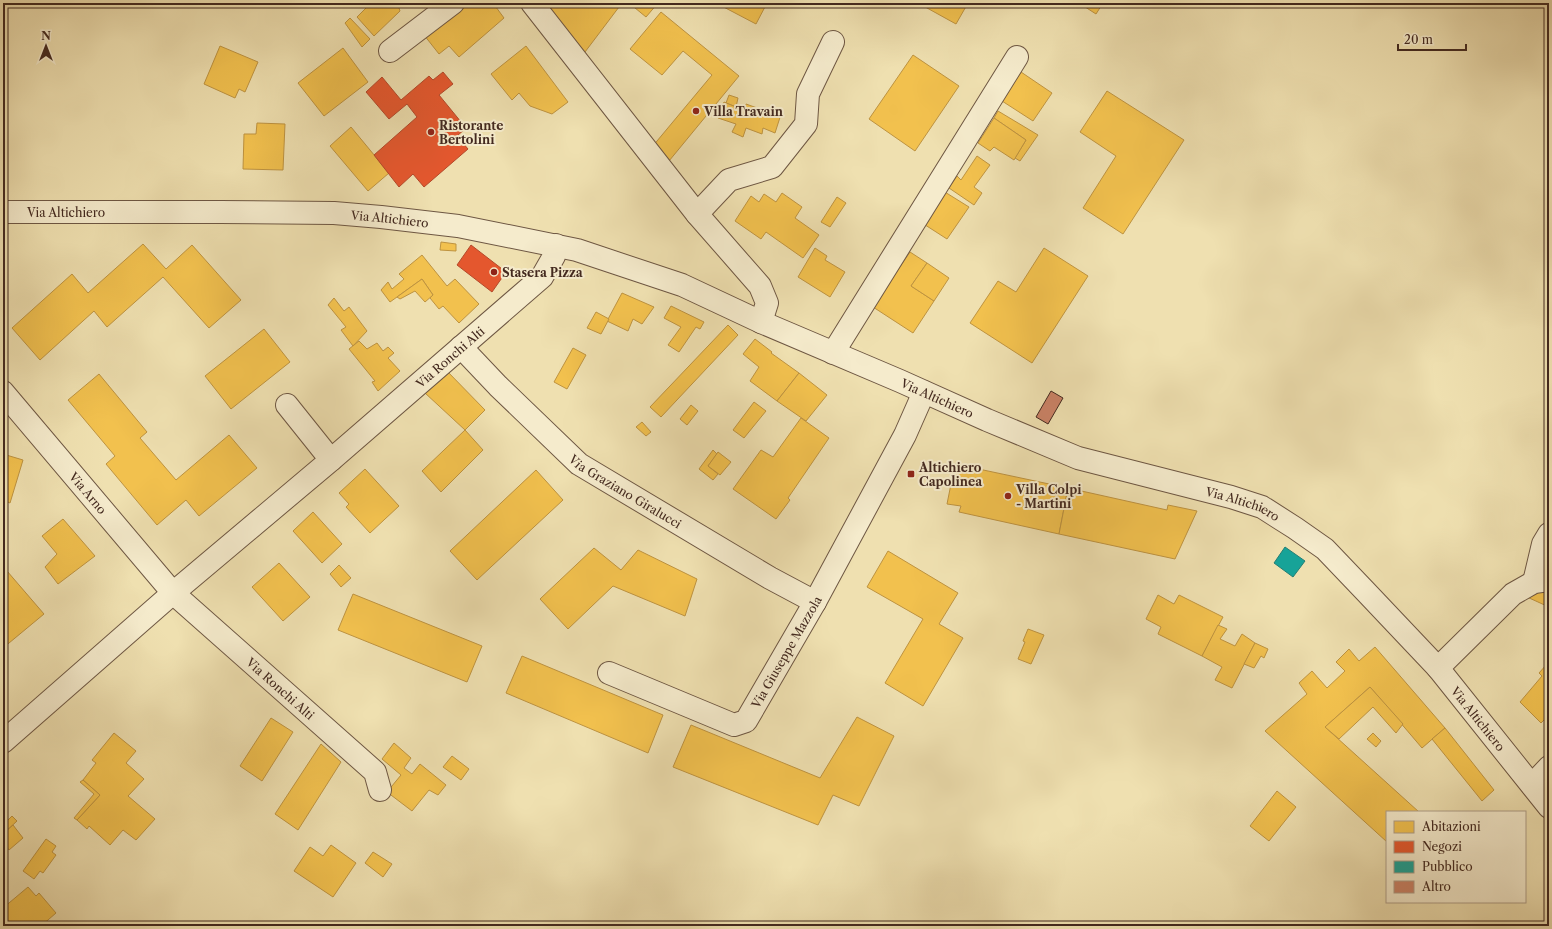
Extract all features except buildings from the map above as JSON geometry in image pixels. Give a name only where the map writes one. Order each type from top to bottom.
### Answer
[{"type":"street","points":[[390,52],[453,3]]},
{"type":"street","points":[[532,3],[697,214],[760,286],[767,302],[761,322]]},
{"type":"street","points":[[697,214],[729,180],[772,167],[806,124],[808,94],[833,42]]},
{"type":"street","points":[[833,353],[1017,58]]},
{"type":"street","name":"Via Altichiero","points":[[3,212],[334,213],[428,222],[556,245],[577,250],[682,285],[761,322],[1078,458],[1231,497],[1262,507],[1325,550],[1438,668],[1549,807]]},
{"type":"street","name":"Via Ronchi Alti","points":[[3,742],[173,593],[331,460],[542,277],[554,256],[556,245]]},
{"type":"street","name":"Via Graziano Giralucci","points":[[461,347],[526,414],[579,464],[770,578],[815,602]]},
{"type":"street","name":"Via Arno","points":[[3,392],[173,593]]},
{"type":"street","name":"Via Giuseppe Mazzola","points":[[609,673],[734,725],[746,721],[815,602],[895,451],[905,435],[924,392]]},
{"type":"street","points":[[287,405],[331,460]]},
{"type":"street","points":[[1438,668],[1514,594],[1541,581],[1543,544],[1549,534]]},
{"type":"street","name":"Via Ronchi Alti","points":[[173,593],[375,772],[380,790]]},
{"type":"street","points":[[1532,785],[1549,767]]},
{"type":"place","name":"Villa Travain","points":[[696,111]]},
{"type":"place","name":"Ristorante Bertolini","points":[[431,132]]},
{"type":"place","name":"Stasera Pizza","points":[[494,272]]},
{"type":"place","name":"Altichiero Capolinea","points":[[911,474]]},
{"type":"place","name":"Villa Colpi - Martini","points":[[1008,496]]}]
